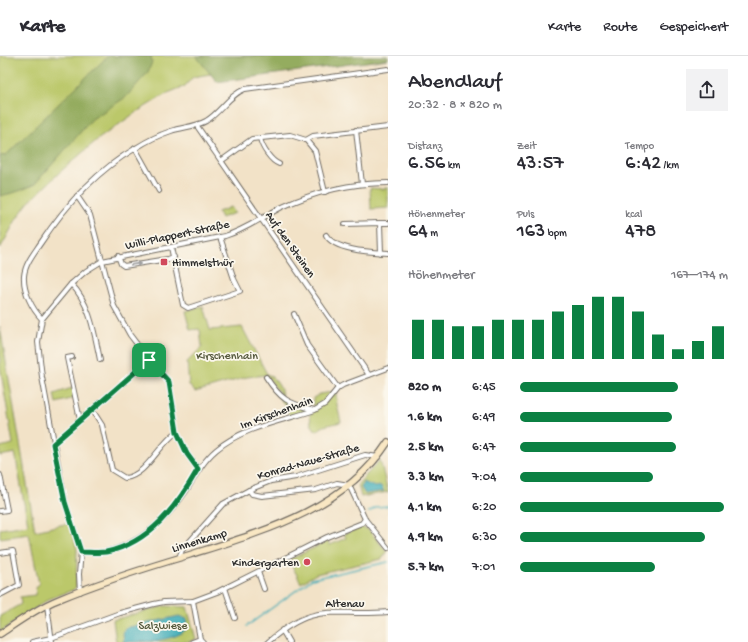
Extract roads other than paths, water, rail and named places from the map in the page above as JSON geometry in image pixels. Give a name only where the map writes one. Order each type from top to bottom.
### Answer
[{"type":"main road","name":"Linnenkamp","points":[[0,634],[46,605],[297,518],[328,500],[349,485],[386,450],[388,442]]},
{"type":"street","points":[[80,592],[79,574],[81,552],[65,502],[53,444],[39,357],[38,342],[42,319],[34,311],[25,286],[24,276],[30,258],[58,217],[77,196],[108,167],[135,148],[159,135],[196,126],[214,116],[236,92],[245,89],[388,69]]},
{"type":"street","name":"Auf den Steinen","points":[[196,126],[369,374]]},
{"type":"street","points":[[306,140],[313,136],[388,127]]},
{"type":"street","points":[[356,130],[362,184]]},
{"type":"street","points":[[221,160],[252,140],[290,135],[306,140],[315,151],[325,192]]},
{"type":"street","points":[[260,138],[261,144],[274,162],[279,164]]},
{"type":"street","points":[[135,148],[159,191]]},
{"type":"street","name":"Willi-Plappert-Straße","points":[[42,319],[71,284],[102,261],[118,256],[220,237],[241,230],[290,204],[325,192],[362,184],[388,183]]},
{"type":"street","points":[[77,196],[90,216],[114,306],[130,335],[149,360],[169,382],[177,432],[187,454],[198,469]]},
{"type":"street","points":[[380,223],[381,253]]},
{"type":"street","points":[[345,224],[388,223]]},
{"type":"street","points":[[326,235],[333,243],[361,252],[388,253]]},
{"type":"street","points":[[171,246],[183,305],[188,308],[232,295],[240,291],[234,279],[220,237]]},
{"type":"street","name":"Willi-Plappert-Straße","points":[[118,256],[121,264],[124,266],[168,259],[174,256]]},
{"type":"street","points":[[71,284],[79,292],[85,304],[100,360]]},
{"type":"street","points":[[294,314],[307,345],[338,388],[369,374],[388,368]]},
{"type":"street","points":[[72,357],[67,358],[80,420]]},
{"type":"street","points":[[53,444],[80,420],[93,411],[149,360]]},
{"type":"street","points":[[266,376],[277,394],[294,405],[314,410]]},
{"type":"street","name":"Im Kirschenhain","points":[[81,552],[104,552],[122,547],[152,530],[171,511],[198,469],[216,450],[240,434],[314,410],[325,404],[338,388]]},
{"type":"street","points":[[93,411],[102,425],[112,470],[125,478],[132,477],[142,471],[167,439],[177,432]]},
{"type":"street","name":"Konrad-Naue-Straße","points":[[179,558],[182,550],[223,504],[249,490],[272,481],[296,476],[365,455],[378,457]]},
{"type":"street","points":[[0,475],[7,510],[0,511]]},
{"type":"street","points":[[249,490],[252,494],[262,496],[316,490],[337,483],[349,485],[365,519],[388,548]]},
{"type":"street","points":[[32,642],[52,640],[120,613],[164,602],[192,601],[226,588],[327,537],[362,523],[365,519]]},
{"type":"street","points":[[0,553],[13,551],[19,586],[0,595]]},
{"type":"street","points":[[258,572],[264,590]]},
{"type":"street","points":[[226,588],[235,618]]},
{"type":"street","points":[[192,601],[202,640],[192,642]]},
{"type":"street","points":[[46,605],[52,640]]},
{"type":"street","name":"Altenau","points":[[268,642],[282,630],[302,618],[324,612],[388,612]]},
{"type":"street","points":[[282,630],[289,642]]},
{"type":"water","points":[[363,482],[375,487],[381,486],[384,491],[365,494],[361,488]]},
{"type":"water","points":[[179,616],[187,619],[188,627],[176,636],[159,640],[124,642],[123,633],[125,628]]},
{"type":"waterway","points":[[369,512],[377,507],[388,506]]},
{"type":"waterway","points":[[247,626],[312,579],[388,562]]},
{"type":"place","name":"Himmelsthür","points":[[164,262]]},
{"type":"place","name":"Kindergarten","points":[[307,562]]},
{"type":"park label","name":"Kirschenhain","points":[[227,355]]},
{"type":"park label","name":"Salzwiese","points":[[163,625]]}]
